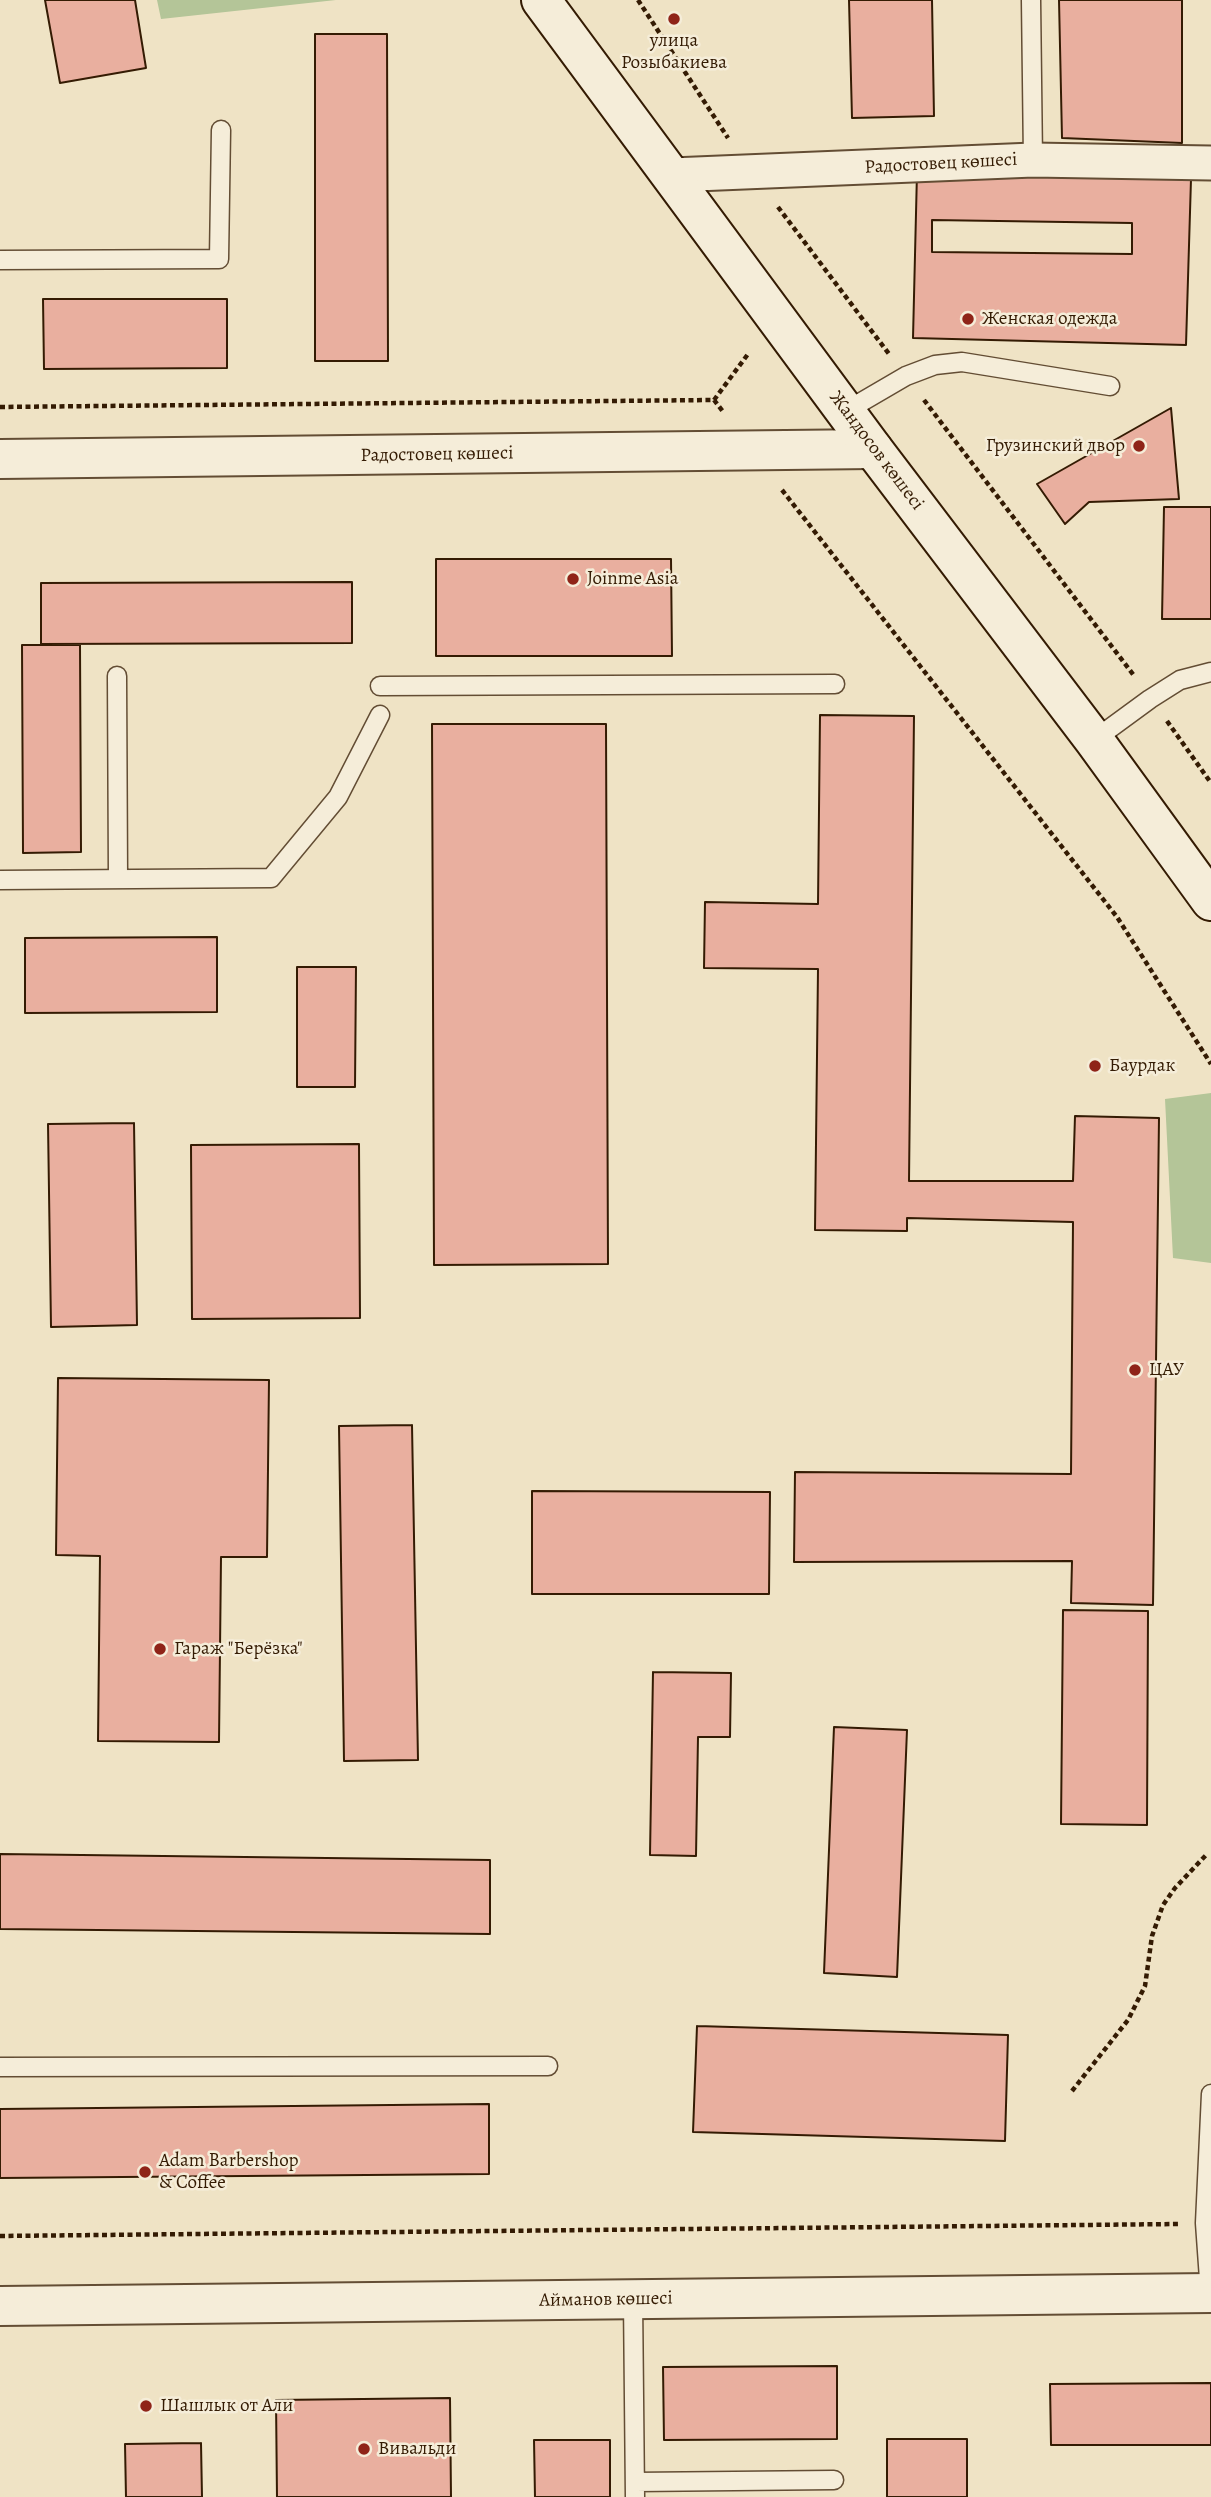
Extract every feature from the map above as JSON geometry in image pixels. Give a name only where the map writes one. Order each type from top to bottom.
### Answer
[{"type":"street","name":"Жандосов көшесі","points":[[541,0],[873,449],[1094,740],[1211,901]]},
{"type":"street","name":"Радостовец көшесі","points":[[672,176],[1033,160],[1211,163]]},
{"type":"street","name":"Радостовец көшесі","points":[[0,459],[873,449]]},
{"type":"street","name":"Айманов көшесі","points":[[0,2306],[1210,2293]]},
{"type":"lane","points":[[1031,0],[1033,160]]},
{"type":"lane","points":[[0,260],[219,259],[221,130]]},
{"type":"lane","points":[[846,411],[906,376],[935,365],[962,362],[1110,386]]},
{"type":"lane","points":[[1094,740],[1180,680],[1211,671]]},
{"type":"lane","points":[[117,676],[118,878]]},
{"type":"lane","points":[[380,686],[835,684]]},
{"type":"lane","points":[[0,880],[271,878],[338,797],[380,715]]},
{"type":"lane","points":[[0,2067],[548,2066]]},
{"type":"lane","points":[[1210,2293],[1205,2223],[1211,2094]]},
{"type":"lane","points":[[633,2299],[635,2490],[834,2480]]},
{"type":"path","points":[[0,407],[714,400],[748,354]]},
{"type":"path","points":[[751,450],[1117,917],[1211,1064]]},
{"type":"path","points":[[1072,2091],[1128,2020],[1145,1986],[1152,1936],[1163,1905],[1174,1888],[1207,1854]]},
{"type":"path","points":[[0,2236],[1205,2223]]},
{"type":"green space","points":[[157,0],[336,0],[161,19]]},
{"type":"green space","points":[[1211,1093],[1211,1263],[1173,1258],[1165,1099]]},
{"type":"building","points":[[45,0],[135,0],[146,68],[60,83]]},
{"type":"building","points":[[849,0],[932,0],[934,116],[852,118]]},
{"type":"building","points":[[1059,0],[1182,0],[1182,143],[1062,138]]},
{"type":"building","points":[[315,34],[387,34],[388,361],[315,361]]},
{"type":"building","points":[[917,172],[1191,179],[1186,345],[913,338]],"holes":[[[932,220],[1132,223],[1132,254],[932,252]]]},
{"type":"building","points":[[43,299],[227,299],[227,368],[44,369]]},
{"type":"building","name":"Грузинский двор","points":[[1171,408],[1179,499],[1089,502],[1065,524],[1037,484]]},
{"type":"building","points":[[1164,507],[1211,507],[1211,619],[1162,619]]},
{"type":"building","points":[[436,559],[671,559],[672,656],[436,656]]},
{"type":"building","points":[[352,582],[352,643],[41,644],[41,583]]},
{"type":"building","points":[[22,645],[80,645],[81,852],[23,853]]},
{"type":"building","points":[[820,715],[914,716],[909,1181],[1073,1181],[1075,1116],[1159,1118],[1153,1605],[1071,1603],[1072,1561],[794,1562],[795,1472],[1071,1474],[1073,1222],[907,1218],[907,1231],[815,1230],[818,969],[704,968],[705,902],[818,904]]},
{"type":"building","points":[[432,724],[606,724],[608,1264],[434,1265]]},
{"type":"building","points":[[217,937],[217,1012],[25,1013],[25,938]]},
{"type":"building","points":[[297,967],[356,967],[355,1087],[297,1087]]},
{"type":"building","points":[[134,1123],[137,1325],[51,1327],[48,1124]]},
{"type":"building","points":[[359,1144],[360,1318],[192,1319],[191,1145]]},
{"type":"building","name":"Гараж \"Берёзка\"","points":[[58,1378],[269,1380],[267,1557],[221,1557],[219,1742],[98,1741],[100,1556],[56,1555]]},
{"type":"building","points":[[412,1425],[418,1760],[344,1761],[339,1426]]},
{"type":"building","points":[[532,1491],[770,1492],[769,1594],[532,1594]]},
{"type":"building","points":[[1063,1610],[1148,1611],[1147,1825],[1061,1824]]},
{"type":"building","points":[[653,1672],[731,1673],[730,1737],[698,1737],[696,1856],[650,1855]]},
{"type":"building","points":[[834,1727],[907,1730],[897,1977],[824,1973]]},
{"type":"building","points":[[0,1854],[490,1860],[490,1934],[0,1929]]},
{"type":"building","points":[[697,2026],[1008,2035],[1005,2141],[693,2132]]},
{"type":"building","points":[[489,2104],[489,2174],[0,2178],[0,2109]]},
{"type":"building","points":[[837,2366],[837,2439],[664,2440],[663,2367]]},
{"type":"building","points":[[1211,2383],[1211,2445],[1051,2445],[1050,2384]]},
{"type":"building","name":"Вивальди","points":[[450,2398],[451,2497],[277,2497],[276,2400]]},
{"type":"building","points":[[887,2439],[967,2439],[967,2497],[887,2497]]},
{"type":"building","points":[[534,2440],[610,2440],[610,2497],[535,2497]]},
{"type":"building","points":[[201,2443],[202,2497],[126,2497],[125,2444]]},
{"type":"place","name":"улица Розыбакиева","points":[[674,19]]},
{"type":"place","name":"Женская одежда","points":[[968,319]]},
{"type":"place","name":"Грузинский двор","points":[[1139,446]]},
{"type":"place","name":"Joinme Asia","points":[[573,579]]},
{"type":"place","name":"Баурдак","points":[[1095,1066]]},
{"type":"place","name":"ЦАУ","points":[[1135,1370]]},
{"type":"place","name":"Гараж \"Берёзка\"","points":[[160,1649]]},
{"type":"place","name":"Adam Barbershop & Coffee","points":[[145,2172]]},
{"type":"place","name":"Шашлык от Али","points":[[146,2406]]},
{"type":"place","name":"Вивальди","points":[[364,2449]]}]
